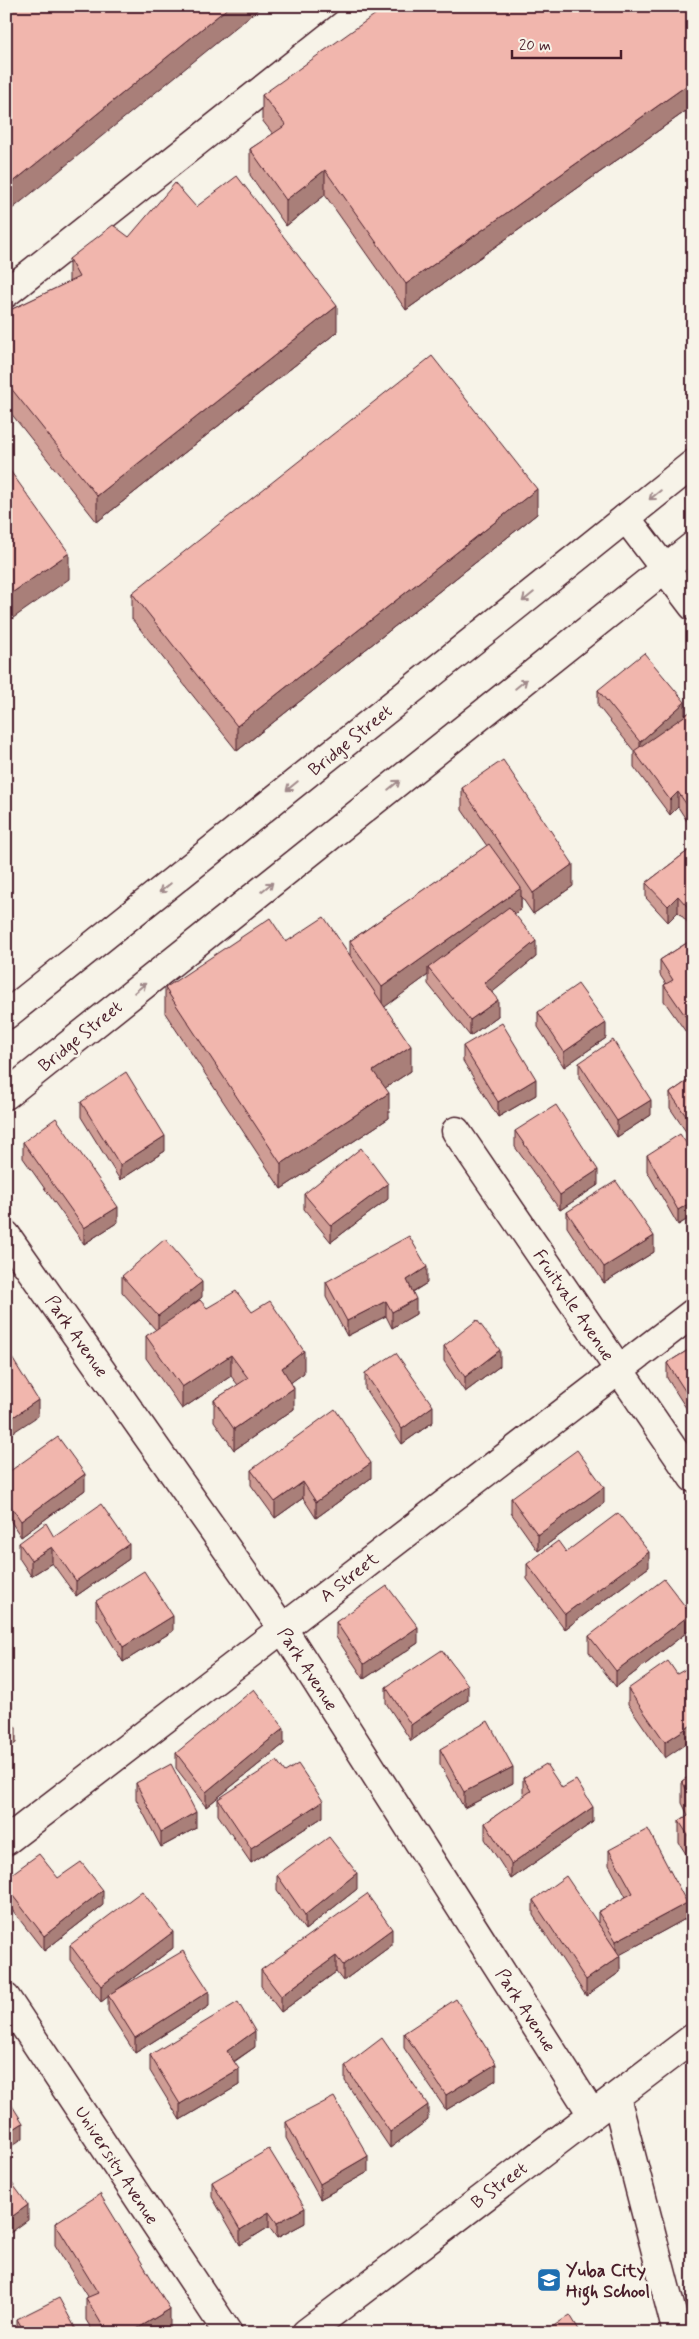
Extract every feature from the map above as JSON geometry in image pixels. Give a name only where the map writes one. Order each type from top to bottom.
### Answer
[{"type":"street","points":[[6,293],[368,6]]},
{"type":"street","name":"Bridge Street","points":[[6,1015],[693,464]]},
{"type":"street","points":[[626,518],[693,606]]},
{"type":"street","name":"Bridge Street","points":[[6,1095],[693,546]]},
{"type":"street","name":"Fruitvale Avenue","points":[[456,1131],[693,1478]]},
{"type":"street","name":"Park Avenue","points":[[6,1235],[283,1629],[592,2114]]},
{"type":"street","name":"A Street","points":[[6,1841],[693,1313]]},
{"type":"street","name":"University Avenue","points":[[6,1998],[228,2333]]},
{"type":"street","name":"B Street","points":[[306,2333],[693,2038]]},
{"type":"street","points":[[616,2097],[677,2333]]},
{"type":"building","points":[[6,6],[230,6],[6,188]]},
{"type":"building","points":[[387,6],[693,6],[693,81],[406,284],[325,170],[286,200],[250,149],[286,125],[262,95]]},
{"type":"building","points":[[237,176],[337,306],[97,496],[6,382],[6,312],[79,277],[69,259],[113,225],[129,237],[175,183],[196,207]]},
{"type":"building","points":[[432,356],[537,489],[237,726],[132,593]]},
{"type":"building","points":[[6,465],[69,553],[6,597]]},
{"type":"building","points":[[644,653],[685,702],[640,742],[598,690]]},
{"type":"building","points":[[693,710],[693,801],[687,805],[678,792],[670,800],[634,751]]},
{"type":"building","points":[[503,760],[573,864],[533,893],[462,788]]},
{"type":"building","points":[[489,844],[521,888],[382,987],[350,941]]},
{"type":"building","points":[[693,847],[693,913],[678,896],[668,906],[646,883]]},
{"type":"building","points":[[509,907],[536,941],[484,983],[498,1000],[470,1020],[428,968]]},
{"type":"building","points":[[324,917],[411,1046],[373,1071],[389,1093],[281,1164],[165,988],[270,918],[286,942]]},
{"type":"building","points":[[693,939],[693,1027],[664,985],[673,980],[660,960]]},
{"type":"building","points":[[578,984],[606,1023],[564,1052],[538,1012]]},
{"type":"building","points":[[502,1023],[536,1079],[498,1102],[463,1046]]},
{"type":"building","points":[[613,1040],[651,1100],[617,1121],[579,1063]]},
{"type":"building","points":[[126,1072],[165,1136],[120,1165],[81,1102]]},
{"type":"building","points":[[693,1077],[693,1126],[670,1093]]},
{"type":"building","points":[[556,1105],[598,1170],[560,1195],[515,1131]]},
{"type":"building","points":[[56,1118],[118,1207],[84,1228],[23,1142]]},
{"type":"building","points":[[680,1134],[693,1153],[693,1201],[678,1210],[647,1155]]},
{"type":"building","points":[[361,1148],[388,1184],[331,1226],[304,1194]]},
{"type":"building","points":[[616,1181],[654,1236],[604,1267],[567,1212]]},
{"type":"building","points":[[409,1236],[427,1267],[407,1280],[416,1299],[392,1312],[386,1301],[347,1321],[326,1282]]},
{"type":"building","points":[[165,1239],[202,1282],[158,1316],[122,1276]]},
{"type":"building","points":[[236,1291],[252,1312],[270,1301],[304,1351],[282,1368],[294,1388],[234,1429],[214,1400],[248,1378],[231,1355],[182,1387],[146,1336],[200,1300],[207,1308]]},
{"type":"building","points":[[477,1320],[500,1350],[465,1377],[444,1346]]},
{"type":"building","points":[[693,1347],[693,1403],[667,1363]]},
{"type":"building","points":[[396,1353],[433,1406],[402,1429],[365,1373]]},
{"type":"building","points":[[12,1358],[38,1400],[6,1422],[6,1362]]},
{"type":"building","points":[[335,1409],[371,1463],[316,1502],[303,1482],[275,1502],[251,1470]]},
{"type":"building","points":[[58,1437],[85,1474],[21,1521],[6,1499],[6,1474]]},
{"type":"building","points":[[577,1450],[604,1487],[538,1535],[511,1498]]},
{"type":"building","points":[[101,1504],[129,1544],[76,1581],[52,1547],[31,1560],[19,1543],[46,1523],[54,1537]]},
{"type":"building","points":[[618,1513],[649,1552],[565,1614],[527,1564],[558,1541],[566,1552]]},
{"type":"building","points":[[144,1571],[173,1616],[123,1647],[96,1601]]},
{"type":"building","points":[[664,1579],[691,1614],[616,1671],[589,1636]]},
{"type":"building","points":[[387,1586],[418,1627],[364,1664],[336,1622]]},
{"type":"building","points":[[442,1650],[468,1685],[411,1725],[386,1687]]},
{"type":"building","points":[[668,1661],[677,1674],[693,1665],[693,1724],[665,1742],[628,1689]]},
{"type":"building","points":[[254,1689],[284,1728],[206,1792],[176,1753]]},
{"type":"building","points":[[6,1696],[12,1702],[6,1708]]},
{"type":"building","points":[[6,1714],[16,1728],[6,1734]]},
{"type":"building","points":[[488,1721],[513,1767],[464,1792],[440,1749]]},
{"type":"building","points":[[277,1761],[285,1772],[298,1764],[323,1801],[251,1848],[218,1799]]},
{"type":"building","points":[[171,1764],[196,1812],[161,1832],[136,1783]]},
{"type":"building","points":[[546,1764],[562,1788],[576,1780],[593,1807],[511,1864],[485,1823],[531,1791],[523,1778]]},
{"type":"building","points":[[693,1774],[693,1802],[682,1781]]},
{"type":"building","points":[[693,1812],[693,1843],[679,1821]]},
{"type":"building","points":[[648,1829],[687,1903],[616,1941],[598,1912],[633,1893],[609,1850]]},
{"type":"building","points":[[329,1837],[357,1873],[305,1915],[277,1875]]},
{"type":"building","points":[[39,1854],[58,1878],[81,1862],[103,1890],[44,1936],[6,1887],[6,1878]]},
{"type":"building","points":[[566,1876],[620,1956],[586,1980],[533,1900]]},
{"type":"building","points":[[142,1891],[173,1932],[101,1986],[70,1945]]},
{"type":"building","points":[[367,1894],[392,1929],[343,1965],[336,1956],[281,1996],[261,1970]]},
{"type":"building","points":[[183,1951],[209,1991],[135,2038],[108,1995]]},
{"type":"building","points":[[456,1999],[496,2064],[446,2095],[404,2033]]},
{"type":"building","points":[[238,2002],[255,2031],[227,2051],[239,2069],[180,2104],[150,2055]]},
{"type":"building","points":[[382,2038],[428,2105],[390,2132],[345,2066]]},
{"type":"building","points":[[6,2096],[23,2123],[6,2134]]},
{"type":"building","points":[[334,2097],[368,2156],[320,2184],[286,2122]]},
{"type":"building","points":[[693,2126],[693,2139],[687,2131]]},
{"type":"building","points":[[269,2149],[305,2208],[277,2223],[269,2212],[240,2230],[212,2182]]},
{"type":"building","points":[[6,2175],[28,2205],[6,2221]]},
{"type":"building","points":[[100,2194],[170,2309],[130,2333],[107,2333],[86,2298],[98,2293],[55,2223]]},
{"type":"building","points":[[59,2298],[78,2333],[25,2333],[17,2319]]},
{"type":"building","points":[[570,2315],[581,2333],[543,2333]]},
{"type":"place","name":"Yuba City High School","points":[[549,2280]]}]
